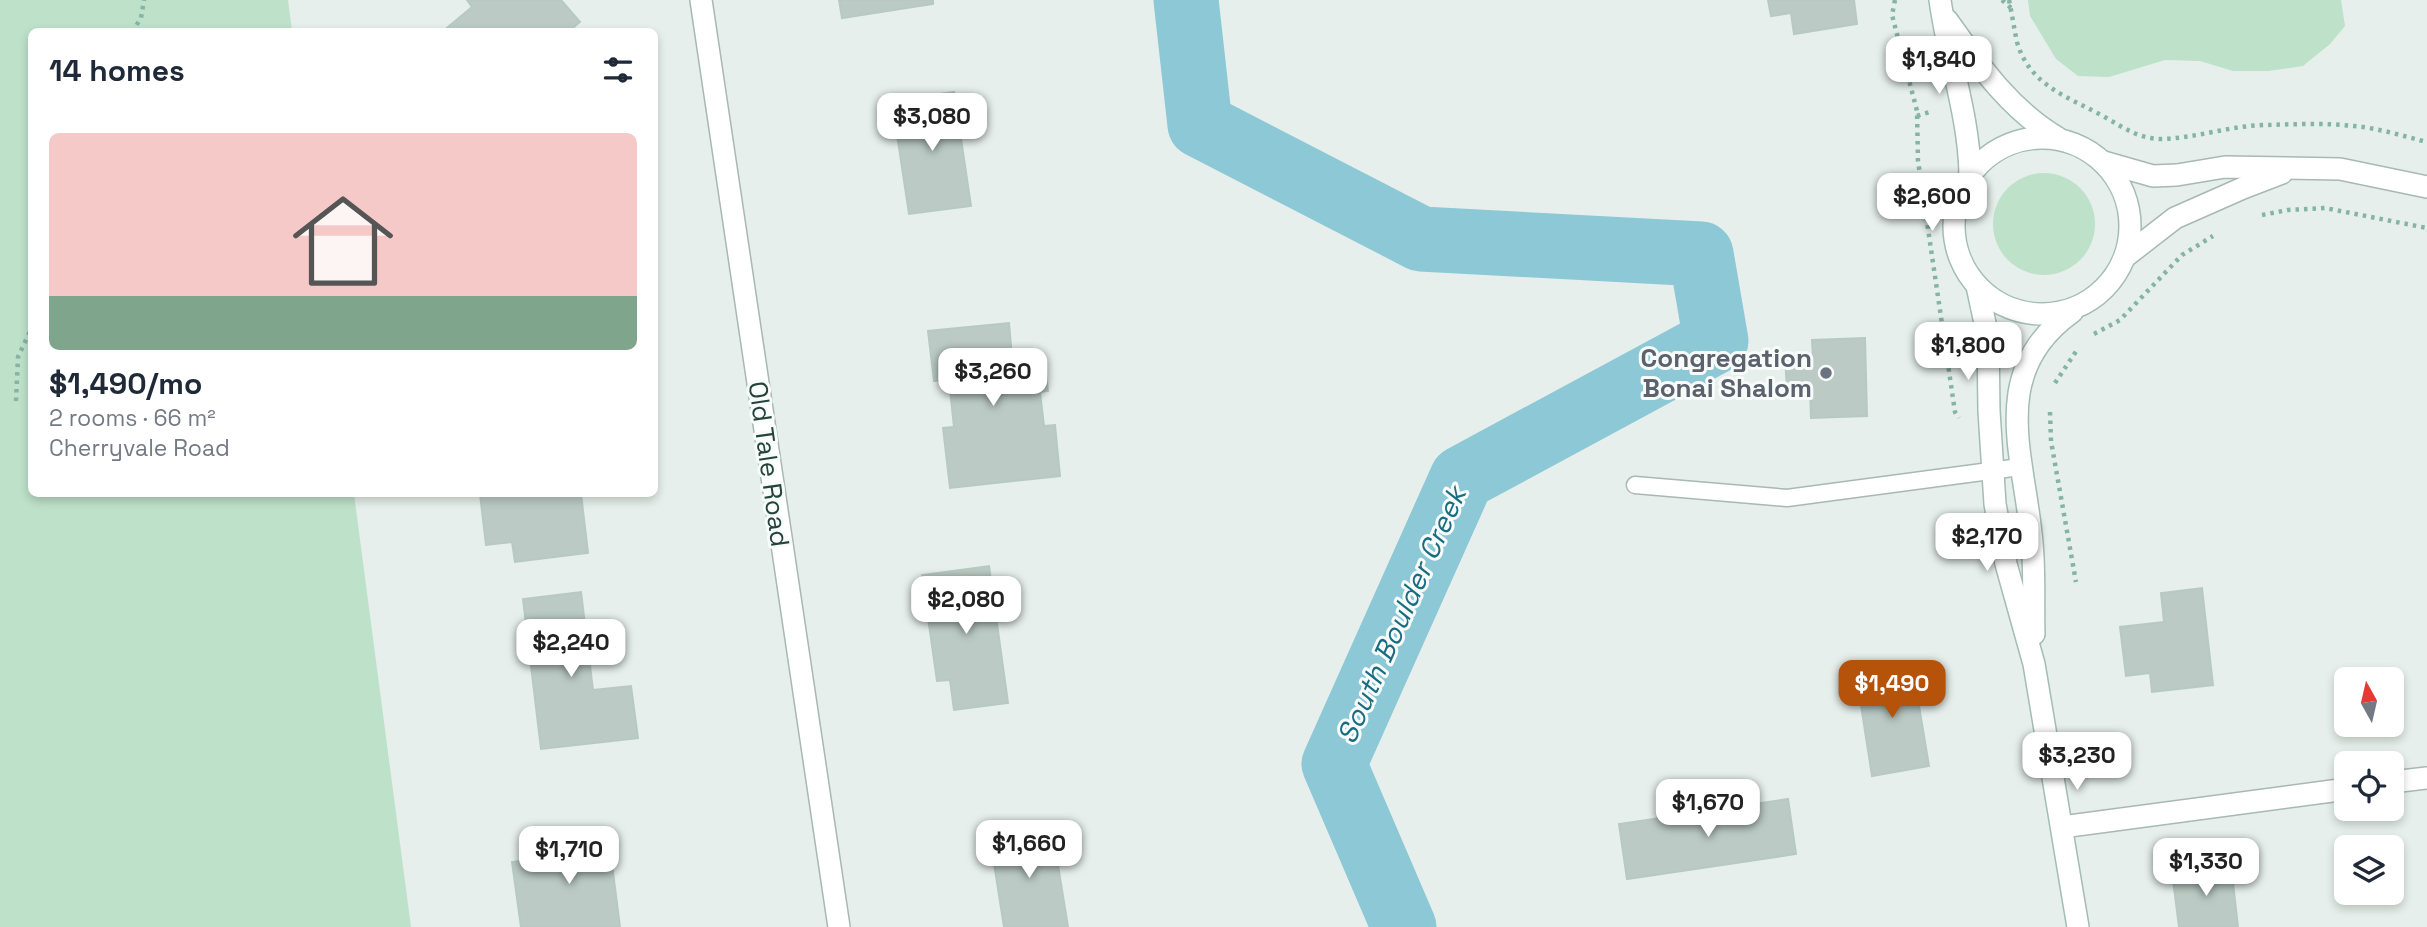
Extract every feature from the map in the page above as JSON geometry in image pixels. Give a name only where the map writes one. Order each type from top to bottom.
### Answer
[{"type":"street","name":"Old Tale Road","points":[[701,0],[839,927]]},
{"type":"street","points":[[1941,6],[1991,80],[2015,106],[2036,125],[2060,139],[2084,148],[2104,162],[2120,182],[2129,206],[2131,231],[2126,256],[2116,277],[2100,293],[2046,332],[2027,365],[2016,433],[2032,543],[2034,664]]},
{"type":"street","points":[[1941,6],[1970,145],[1970,174]]},
{"type":"street","points":[[2060,139],[2035,138],[2010,144],[1988,156],[1970,174],[1957,201],[1953,231],[1960,261],[1977,286],[1999,304],[2025,314],[2054,314],[2081,306]]},
{"type":"street","points":[[2104,162],[2153,176],[2225,167],[2340,169],[2427,187]]},
{"type":"street","points":[[2126,256],[2175,218],[2297,168]]},
{"type":"street","points":[[1977,286],[1988,337],[1996,504],[2006,564],[2034,664],[2078,927]]},
{"type":"street","points":[[2404,781],[2427,778]]},
{"type":"street","points":[[2062,827],[2334,791]]},
{"type":"lane","points":[[1636,485],[1787,498],[2020,467]]},
{"type":"path","points":[[135,28],[141,18],[145,0]]},
{"type":"path","points":[[1895,0],[1892,15],[1911,82],[1917,116],[1920,175],[1955,412],[1961,422]]},
{"type":"path","points":[[2002,0],[2011,9]]},
{"type":"path","points":[[2009,0],[2017,41],[2024,59],[2036,76],[2051,90],[2123,130],[2145,138],[2164,139],[2264,124],[2354,126],[2427,142]]},
{"type":"path","points":[[2258,216],[2288,209],[2325,208],[2427,228]]},
{"type":"path","points":[[2086,341],[2120,320],[2182,255],[2221,232]]},
{"type":"path","points":[[16,401],[18,357],[28,336]]},
{"type":"path","points":[[2053,390],[2055,382],[2079,347]]},
{"type":"path","points":[[2050,409],[2051,442],[2076,582]]},
{"type":"green space","points":[[0,0],[288,0],[292,28],[28,28],[28,497],[354,497],[411,927],[0,927]]},
{"type":"green space","points":[[2028,0],[2341,0],[2345,26],[2330,44],[2303,66],[2268,71],[2233,71],[2200,61],[2165,60],[2109,77],[2078,76],[2056,59],[2030,16]]},
{"type":"green space","points":[[2044,173],[2063,177],[2080,188],[2091,205],[2095,224],[2091,243],[2080,260],[2063,271],[2044,275],[2025,271],[2008,260],[1997,243],[1993,224],[1997,205],[2008,188],[2025,177]]},
{"type":"building","points":[[467,0],[561,0],[580,22],[573,28],[447,28],[472,7]]},
{"type":"building","points":[[839,0],[933,0],[933,4],[842,18]]},
{"type":"building","points":[[1768,0],[1854,0],[1857,24],[1794,34],[1791,13],[1771,16]]},
{"type":"building","points":[[954,92],[971,206],[909,214],[892,101]]},
{"type":"building","points":[[1009,323],[1012,357],[1044,354],[1048,391],[1040,392],[1044,426],[1055,425],[1060,476],[950,488],[943,428],[954,427],[949,380],[934,381],[928,331]]},
{"type":"building","name":"Congregation Bonai Shalom","points":[[1865,338],[1867,416],[1811,418],[1810,388],[1787,389],[1785,358],[1813,357],[1812,340]]},
{"type":"building","points":[[480,497],[581,497],[588,553],[515,562],[512,542],[486,545]]},
{"type":"building","points":[[989,566],[1008,703],[954,710],[950,680],[937,681],[922,575]]},
{"type":"building","points":[[2202,588],[2213,685],[2152,692],[2150,673],[2126,676],[2120,627],[2164,622],[2161,593]]},
{"type":"building","points":[[581,592],[593,690],[631,686],[638,738],[541,749],[523,599]]},
{"type":"building","points":[[1912,664],[1929,766],[1872,776],[1856,673]]},
{"type":"building","points":[[1788,799],[1796,854],[1627,879],[1619,824]]},
{"type":"building","points":[[1052,828],[1068,927],[1004,927],[990,838]]},
{"type":"building","points":[[608,833],[620,927],[521,927],[512,862],[555,856],[553,841]]},
{"type":"building","points":[[2231,865],[2238,927],[2179,927],[2172,872]]},
{"type":"waterway","name":"South Boulder Creek","points":[[1186,0],[1200,125],[1421,239],[1701,254],[1716,341],[1462,478],[1334,764],[1404,927]]},
{"type":"place","name":"Congregation Bonai Shalom","points":[[1826,373]]}]
